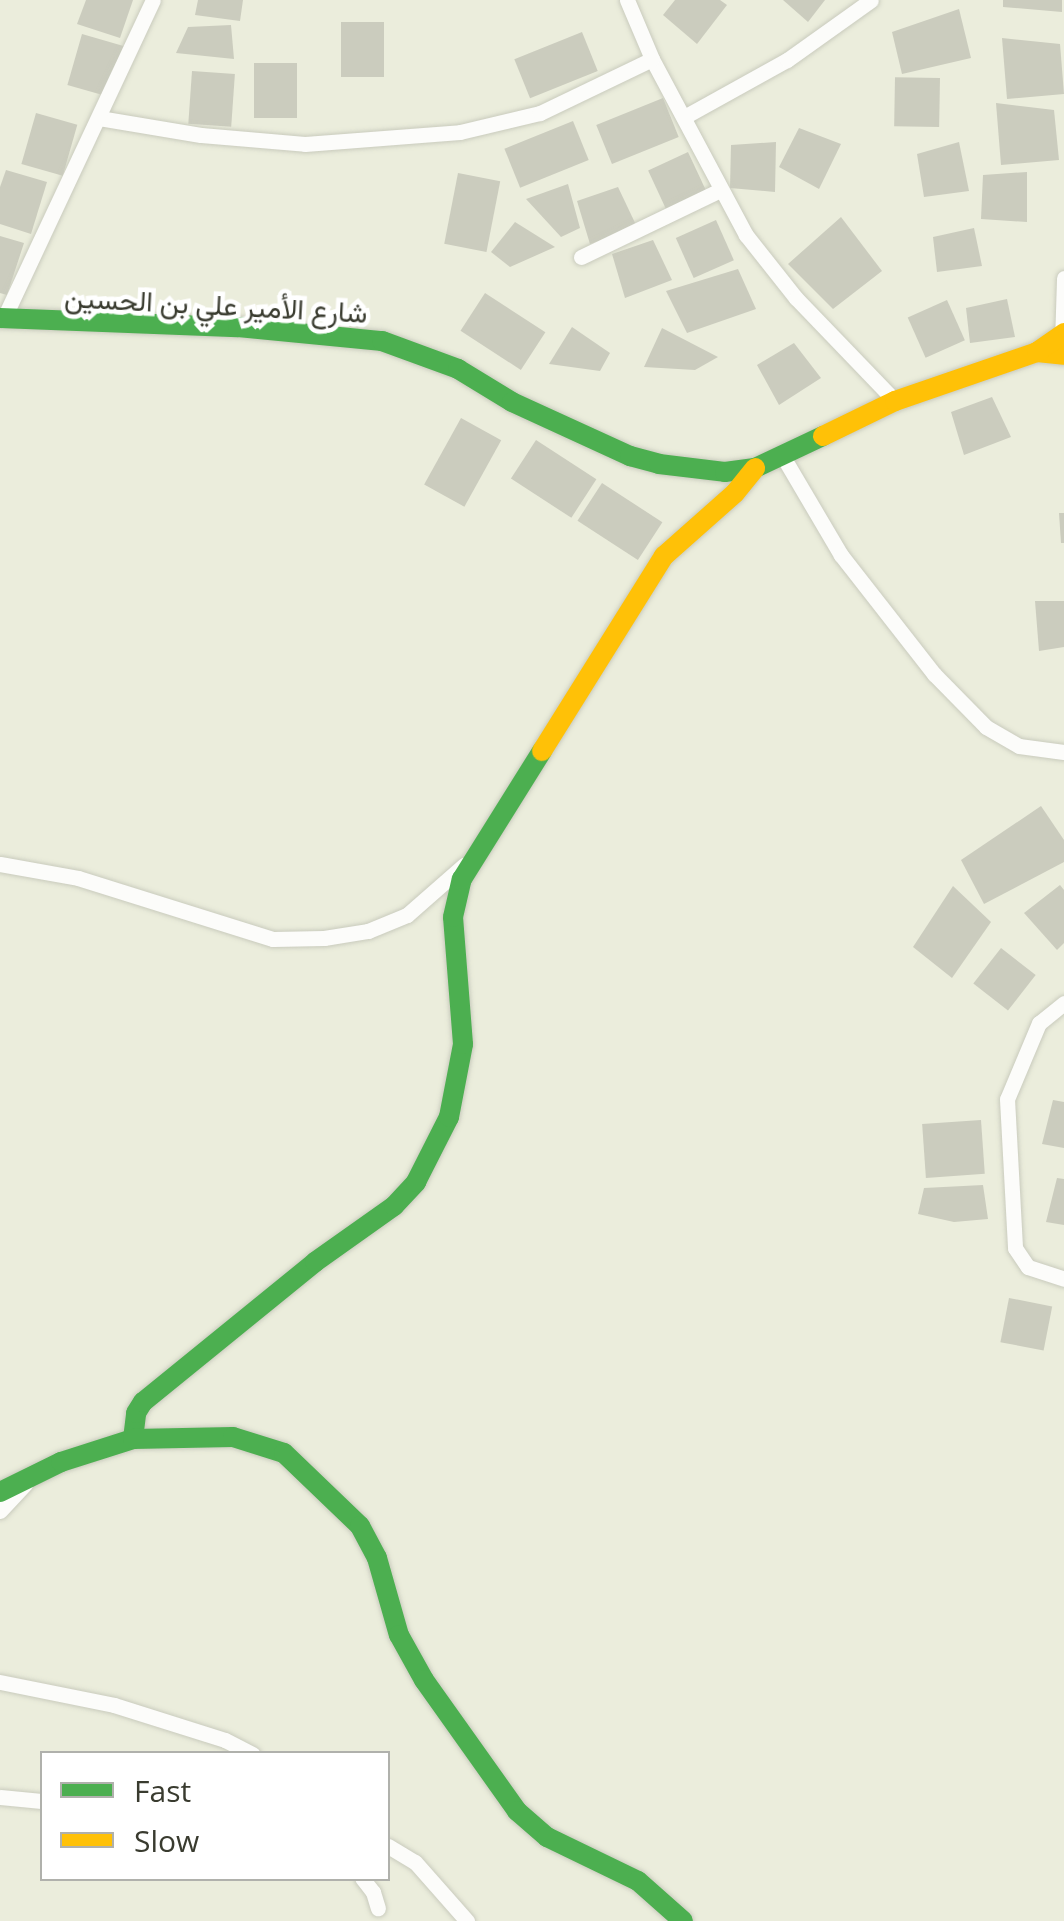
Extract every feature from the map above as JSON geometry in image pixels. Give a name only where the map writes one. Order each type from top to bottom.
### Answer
[{"type":"street","points":[[2,319],[153,0]]},
{"type":"street","points":[[627,0],[652,60],[720,190],[765,262],[895,402]]},
{"type":"street","points":[[684,117],[787,60],[871,0]]},
{"type":"street","points":[[98,118],[201,136],[305,144],[460,132],[540,113],[652,60]]},
{"type":"street","points":[[582,256],[720,190]]},
{"type":"street","points":[[1063,344],[1064,278]]},
{"type":"street","name":"شارع الأمير علي بن الحسين","points":[[2,319],[238,327],[382,342],[433,358],[512,402],[630,456],[694,470],[725,472],[755,468],[895,402],[1063,344]]},
{"type":"street","points":[[782,455],[840,555],[934,674],[986,727],[1018,746],[1064,752]]},
{"type":"street","points":[[134,1439],[132,1426],[143,1402],[315,1262],[394,1206],[435,1152],[449,1117],[462,1044],[463,1000],[453,917],[462,879],[664,556],[735,492],[755,468]]},
{"type":"street","points":[[0,864],[78,878],[274,939],[324,938],[368,930],[407,915],[478,852]]},
{"type":"street","points":[[1064,1002],[1039,1022],[1006,1099],[1015,1248],[1028,1267],[1064,1279]]},
{"type":"street","points":[[0,1492],[61,1462],[134,1439],[232,1436],[284,1453],[360,1526],[377,1558],[398,1634],[424,1680],[516,1811],[548,1837],[638,1881],[683,1921]]},
{"type":"street","points":[[0,1511],[28,1481]]},
{"type":"street","points":[[0,1682],[114,1705],[225,1740],[247,1751]]},
{"type":"street","points":[[0,1797],[40,1801]]},
{"type":"street","points":[[390,1847],[415,1862],[467,1921]]},
{"type":"street","points":[[364,1881],[378,1908]]},
{"type":"building","points":[[86,0],[133,0],[120,38],[77,24]]},
{"type":"building","points":[[198,0],[243,0],[240,21],[195,15]]},
{"type":"building","points":[[675,0],[720,0],[727,5],[697,44],[663,15]]},
{"type":"building","points":[[783,0],[825,0],[808,22]]},
{"type":"building","points":[[1003,0],[1062,0],[1062,12],[1003,7]]},
{"type":"building","points":[[959,9],[971,58],[902,74],[892,32]]},
{"type":"building","points":[[341,22],[384,22],[384,77],[341,77]]},
{"type":"building","points":[[231,25],[234,59],[176,53],[188,27]]},
{"type":"building","points":[[582,32],[598,71],[530,98],[514,59]]},
{"type":"building","points":[[82,34],[124,46],[110,97],[67,85]]},
{"type":"building","points":[[1002,38],[1060,44],[1064,94],[1007,99]]},
{"type":"building","points":[[254,63],[297,63],[297,118],[254,118]]},
{"type":"building","points":[[192,71],[235,74],[231,127],[188,124]]},
{"type":"building","points":[[895,77],[940,78],[939,127],[894,126]]},
{"type":"building","points":[[663,98],[679,137],[612,164],[596,125]]},
{"type":"building","points":[[996,103],[1054,110],[1059,160],[1001,165]]},
{"type":"building","points":[[36,113],[77,125],[63,176],[21,164]]},
{"type":"building","points":[[573,121],[589,160],[520,188],[504,149]]},
{"type":"building","points":[[799,128],[841,144],[819,189],[779,167]]},
{"type":"building","points":[[776,142],[775,192],[730,188],[731,145]]},
{"type":"building","points":[[959,142],[969,191],[924,197],[917,154]]},
{"type":"building","points":[[688,152],[707,193],[667,211],[648,171]]},
{"type":"building","points":[[6,170],[47,182],[31,234],[0,224],[0,187]]},
{"type":"building","points":[[1027,172],[1027,222],[981,219],[983,175]]},
{"type":"building","points":[[458,173],[500,181],[486,252],[444,244]]},
{"type":"building","points":[[568,184],[580,228],[561,237],[526,199]]},
{"type":"building","points":[[618,187],[637,227],[590,244],[577,201]]},
{"type":"building","points":[[841,217],[882,271],[833,309],[788,264]]},
{"type":"building","points":[[716,220],[734,260],[694,278],[676,238]]},
{"type":"building","points":[[515,222],[555,247],[510,267],[491,252]]},
{"type":"building","points":[[974,228],[982,266],[937,272],[933,237]]},
{"type":"building","points":[[0,236],[24,243],[7,295],[0,293]]},
{"type":"building","points":[[653,240],[672,280],[625,298],[612,254]]},
{"type":"building","points":[[738,269],[756,309],[687,333],[666,291]]},
{"type":"building","points":[[485,293],[545,332],[521,370],[460,331]]},
{"type":"building","points":[[1007,299],[1015,337],[970,343],[966,308]]},
{"type":"building","points":[[947,300],[965,340],[926,358],[908,317]]},
{"type":"building","points":[[572,327],[610,353],[600,371],[549,364]]},
{"type":"building","points":[[662,328],[718,357],[695,370],[644,367]]},
{"type":"building","points":[[794,343],[821,378],[779,405],[757,365]]},
{"type":"building","points":[[992,397],[1011,437],[964,455],[951,412]]},
{"type":"building","points":[[461,418],[501,440],[464,507],[424,484]]},
{"type":"building","points":[[536,440],[596,479],[571,518],[511,479]]},
{"type":"building","points":[[602,483],[662,522],[638,560],[577,521]]},
{"type":"building","points":[[1059,513],[1064,513],[1064,543],[1061,543]]},
{"type":"building","points":[[1035,601],[1064,601],[1064,647],[1039,651]]},
{"type":"building","points":[[1041,806],[1064,840],[1064,862],[984,904],[961,860]]},
{"type":"building","points":[[1060,885],[1064,890],[1064,943],[1057,950],[1024,913]]},
{"type":"building","points":[[953,886],[991,922],[952,978],[913,947]]},
{"type":"building","points":[[1001,948],[1036,975],[1008,1011],[973,983]]},
{"type":"building","points":[[1053,1100],[1064,1102],[1064,1148],[1042,1144]]},
{"type":"building","points":[[981,1120],[985,1174],[926,1178],[922,1124]]},
{"type":"building","points":[[1057,1178],[1064,1179],[1064,1225],[1046,1222]]},
{"type":"building","points":[[983,1185],[988,1219],[954,1222],[918,1214],[924,1188]]},
{"type":"building","points":[[1009,1298],[1052,1306],[1044,1351],[1000,1342]]},
{"type":"traffic: fast","points":[[0,318],[238,327],[382,341],[458,369],[512,402],[630,456],[659,464],[725,472],[755,468],[823,436]]},
{"type":"traffic: fast","points":[[133,1439],[136,1413],[143,1402],[315,1262],[394,1206],[416,1182],[449,1117],[463,1044],[453,917],[462,879],[542,751]]},
{"type":"traffic: fast","points":[[0,1492],[61,1462],[133,1439],[233,1437],[284,1453],[360,1526],[377,1558],[399,1635],[424,1680],[517,1811],[547,1837],[638,1881],[683,1921]]},
{"type":"traffic: slow","points":[[823,436],[895,401],[1037,352],[1064,333]]},
{"type":"traffic: slow","points":[[1037,352],[1064,355]]},
{"type":"traffic: slow","points":[[542,751],[664,556],[735,493],[755,468]]}]
